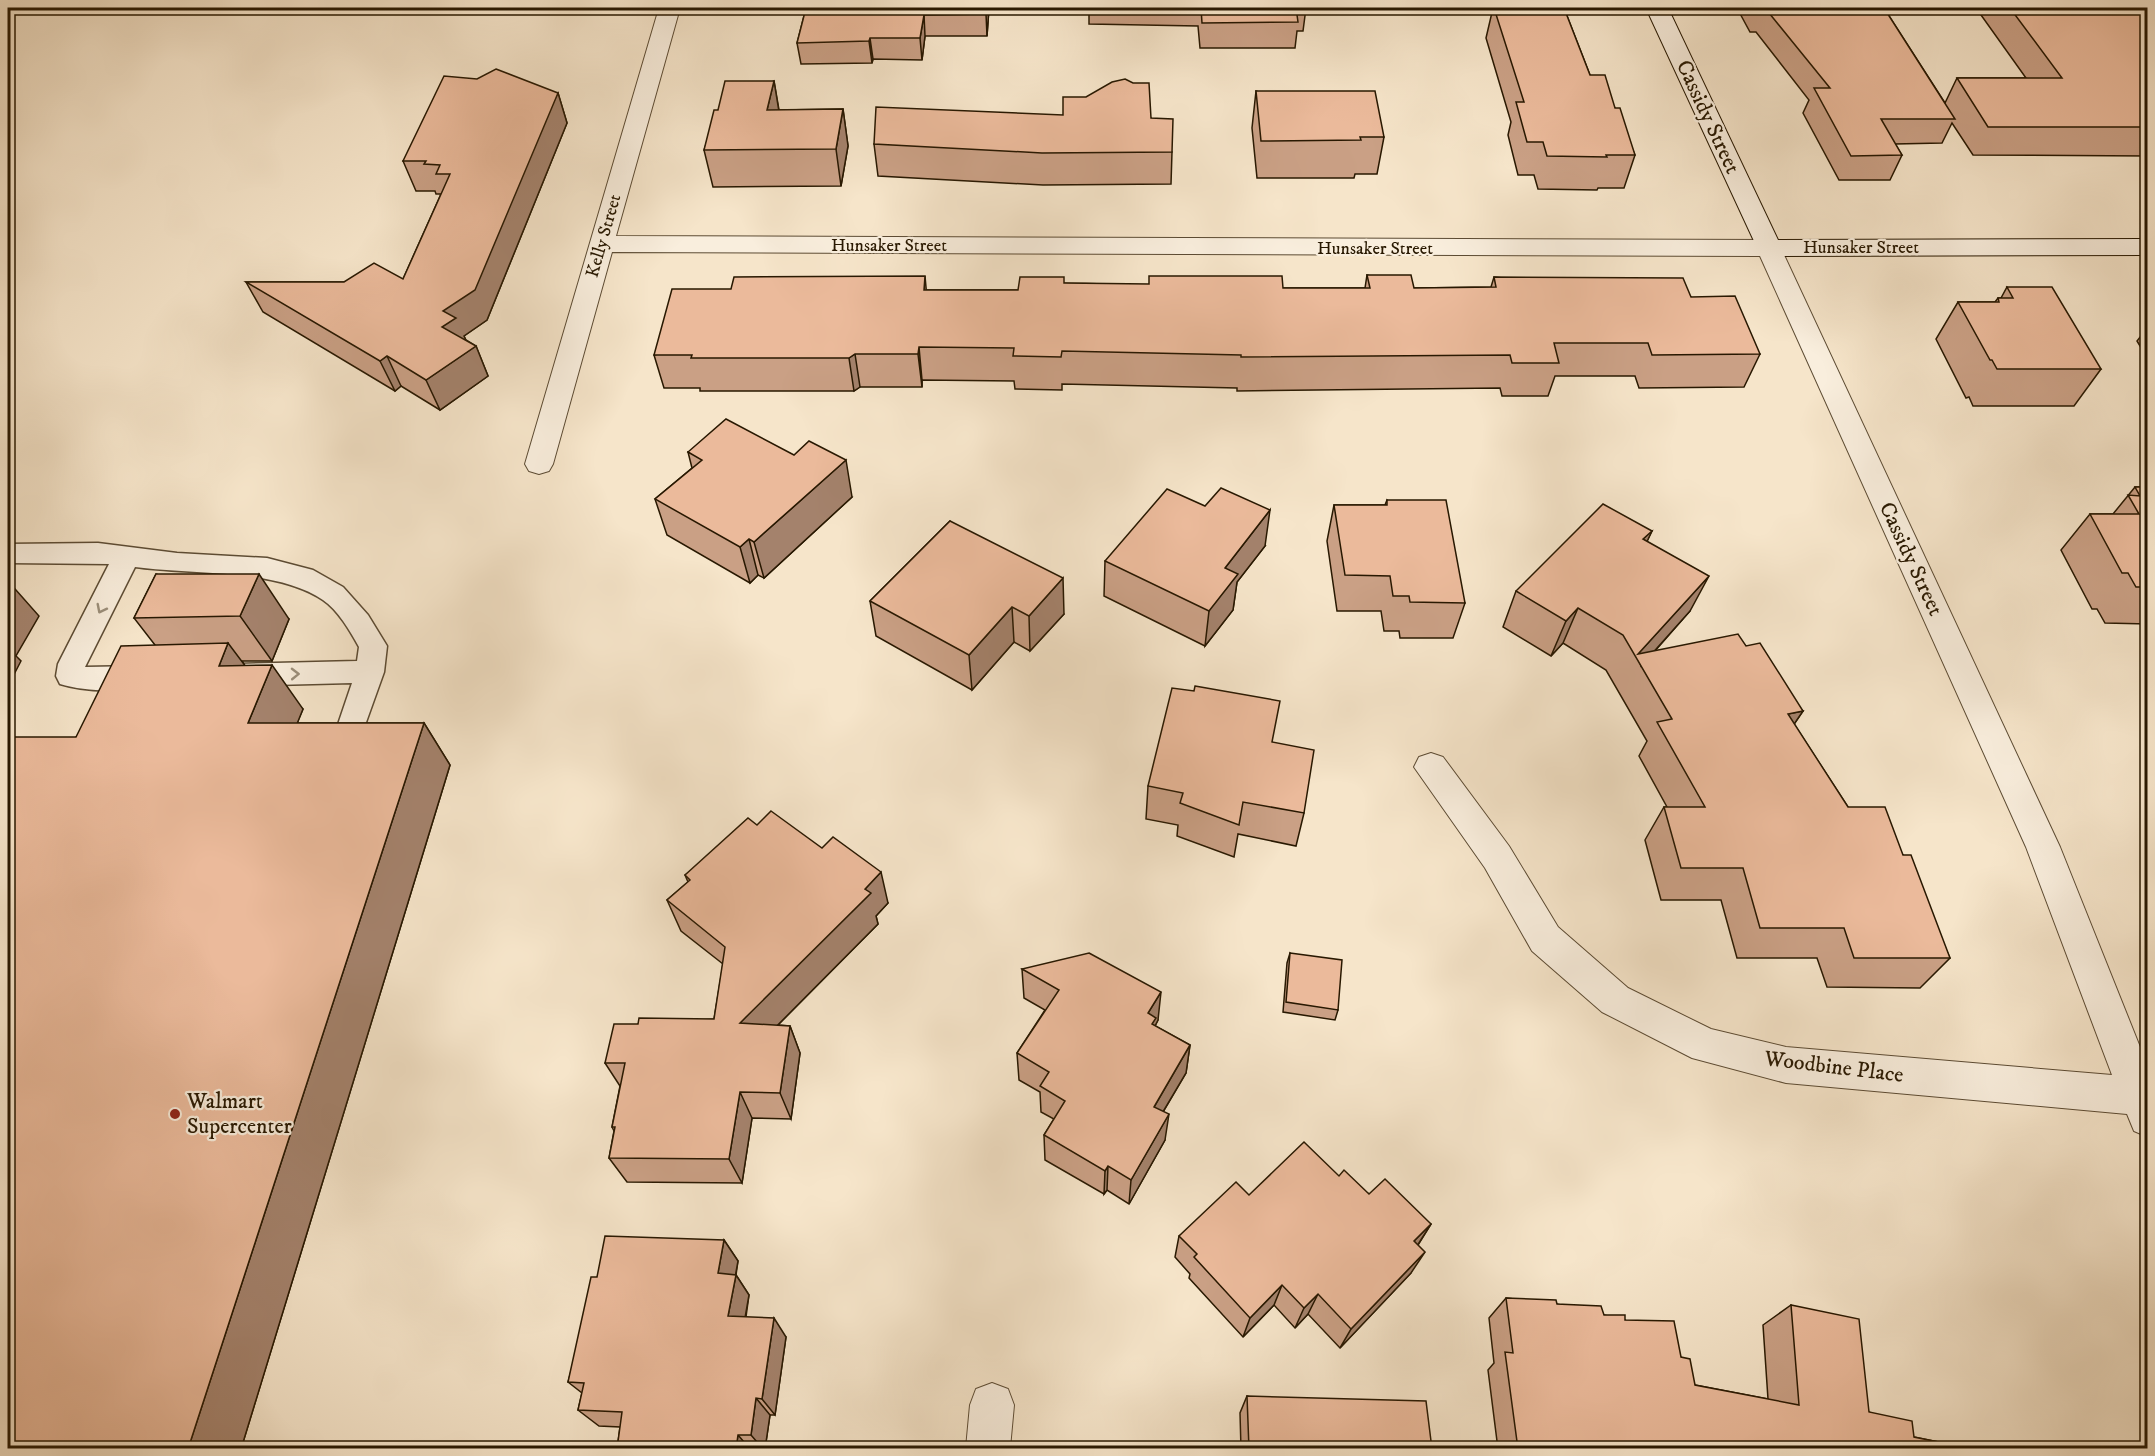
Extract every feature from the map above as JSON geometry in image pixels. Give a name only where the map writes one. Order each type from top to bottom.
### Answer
[{"type":"street","name":"Kelly Street","points":[[539,464],[669,8]]},
{"type":"street","name":"Cassidy Street","points":[[1658,8],[2043,847],[2145,1104]]},
{"type":"street","name":"Hunsaker Street","points":[[602,244],[2148,247]]},
{"type":"street","name":"Woodbine Place","points":[[1431,767],[1497,857],[1545,939],[1615,1000],[1705,1045],[1786,1065],[2145,1104]]},
{"type":"street","points":[[988,1449],[992,1405]]},
{"type":"lane","points":[[8,553],[123,556],[177,563],[267,568],[304,577],[334,594],[358,622],[373,646],[370,672],[345,745]]},
{"type":"lane","points":[[123,556],[121,570],[72,664],[70,676],[86,678],[169,676]]},
{"type":"lane","points":[[216,675],[370,672]]},
{"type":"building","points":[[806,8],[986,8],[986,14],[924,15],[920,38],[870,38],[869,41],[797,43]]},
{"type":"building","points":[[1201,8],[1296,8],[1298,22],[1202,23]]},
{"type":"building","points":[[1494,8],[1564,8],[1590,75],[1605,75],[1615,108],[1620,108],[1635,155],[1547,156],[1543,142],[1527,142],[1516,102],[1524,102]]},
{"type":"building","points":[[1765,8],[1884,8],[1955,119],[1881,119],[1902,155],[1851,156],[1814,88],[1830,88]]},
{"type":"building","points":[[2010,8],[2148,8],[2148,127],[1988,127],[1957,78],[2062,78]]},
{"type":"building","points":[[496,69],[558,93],[475,290],[443,311],[456,318],[442,327],[476,346],[426,380],[387,356],[380,361],[246,282],[344,282],[374,263],[403,279],[450,174],[436,174],[440,165],[424,164],[426,161],[403,161],[444,76],[477,79]]},
{"type":"building","points":[[1125,79],[1133,83],[1149,83],[1151,118],[1173,119],[1172,152],[1042,153],[874,144],[876,107],[1063,115],[1063,97],[1086,97],[1112,82]]},
{"type":"building","points":[[725,81],[774,81],[767,110],[843,109],[836,149],[704,150],[714,110],[718,110]]},
{"type":"building","points":[[1256,91],[1375,91],[1384,137],[1360,137],[1361,140],[1261,141]]},
{"type":"building","points":[[1367,275],[1411,275],[1414,288],[1496,287],[1494,277],[1683,278],[1691,297],[1735,296],[1760,354],[1652,355],[1648,343],[1554,343],[1559,363],[1512,363],[1510,355],[1241,357],[1241,355],[1062,351],[1061,357],[1013,356],[1014,348],[919,347],[918,354],[855,354],[849,358],[691,358],[692,355],[654,355],[672,289],[731,289],[734,277],[925,276],[924,290],[1018,290],[1020,277],[1064,277],[1064,283],[1149,284],[1149,276],[1282,276],[1283,288],[1370,288]]},
{"type":"building","points":[[2007,287],[2052,287],[2101,369],[1997,369],[1958,302],[1999,302],[1998,298],[2013,298]]},
{"type":"building","points":[[726,419],[794,455],[809,441],[846,460],[754,542],[749,539],[740,547],[655,499],[702,460],[688,452]]},
{"type":"building","points":[[2135,487],[2148,487],[2148,587],[2136,587],[2128,573],[2122,573],[2090,514],[2139,514],[2128,495],[2140,496]]},
{"type":"building","points":[[1221,488],[1270,510],[1225,568],[1238,574],[1209,611],[1105,561],[1167,489],[1205,506]]},
{"type":"building","points":[[1387,500],[1446,500],[1465,603],[1410,602],[1409,596],[1393,596],[1390,576],[1345,575],[1334,505],[1387,505]]},
{"type":"building","points":[[1603,504],[1652,531],[1643,539],[1709,576],[1638,654],[1738,634],[1746,646],[1760,643],[1803,711],[1788,714],[1848,807],[1885,807],[1903,855],[1911,855],[1950,958],[1854,958],[1844,928],[1760,928],[1743,868],[1681,868],[1664,807],[1705,807],[1657,722],[1672,719],[1623,635],[1578,608],[1566,621],[1516,591]]},
{"type":"building","points":[[950,521],[1063,578],[1029,616],[1012,607],[969,655],[870,601]]},
{"type":"building","points":[[156,574],[259,574],[240,616],[134,618]]},
{"type":"building","name":"Walmart Supercenter","points":[[228,643],[219,666],[272,665],[248,723],[424,723],[188,1449],[8,1449],[8,737],[76,737],[121,646]]},
{"type":"building","points":[[1195,686],[1280,701],[1272,742],[1314,750],[1304,813],[1243,802],[1239,825],[1180,803],[1183,793],[1148,786],[1172,688],[1194,691]]},
{"type":"building","points":[[771,811],[822,848],[833,837],[881,872],[865,889],[871,893],[740,1023],[790,1026],[780,1093],[740,1092],[729,1159],[609,1158],[615,1127],[612,1127],[625,1063],[605,1063],[614,1024],[638,1024],[639,1018],[714,1019],[725,947],[667,900],[690,880],[685,875],[748,818],[757,825]]},
{"type":"building","points":[[1089,953],[1161,992],[1148,1013],[1156,1018],[1152,1024],[1190,1045],[1154,1107],[1169,1114],[1131,1180],[1108,1166],[1105,1171],[1044,1135],[1065,1101],[1040,1086],[1049,1072],[1017,1053],[1059,990],[1022,969]]},
{"type":"building","points":[[1290,953],[1342,960],[1338,1010],[1286,1002]]},
{"type":"building","points":[[1304,1142],[1339,1176],[1344,1170],[1369,1194],[1385,1179],[1431,1224],[1414,1241],[1425,1252],[1351,1329],[1318,1294],[1304,1308],[1282,1285],[1250,1318],[1194,1257],[1197,1254],[1179,1236],[1236,1182],[1249,1195]]},
{"type":"building","points":[[605,1236],[724,1240],[718,1273],[736,1275],[728,1316],[774,1318],[762,1399],[756,1398],[751,1435],[738,1435],[736,1449],[617,1449],[622,1412],[578,1410],[584,1383],[568,1382],[591,1277],[597,1277]]},
{"type":"building","points":[[1506,1298],[1556,1300],[1557,1304],[1601,1306],[1604,1315],[1625,1315],[1625,1320],[1674,1321],[1681,1357],[1690,1359],[1695,1385],[1799,1405],[1791,1305],[1859,1319],[1869,1412],[1912,1421],[1914,1437],[1973,1449],[1518,1449],[1505,1352],[1513,1353]]},
{"type":"building","points":[[1247,1396],[1426,1401],[1432,1449],[1249,1449]]},
{"type":"place","name":"Walmart Supercenter","points":[[175,1114]]}]
